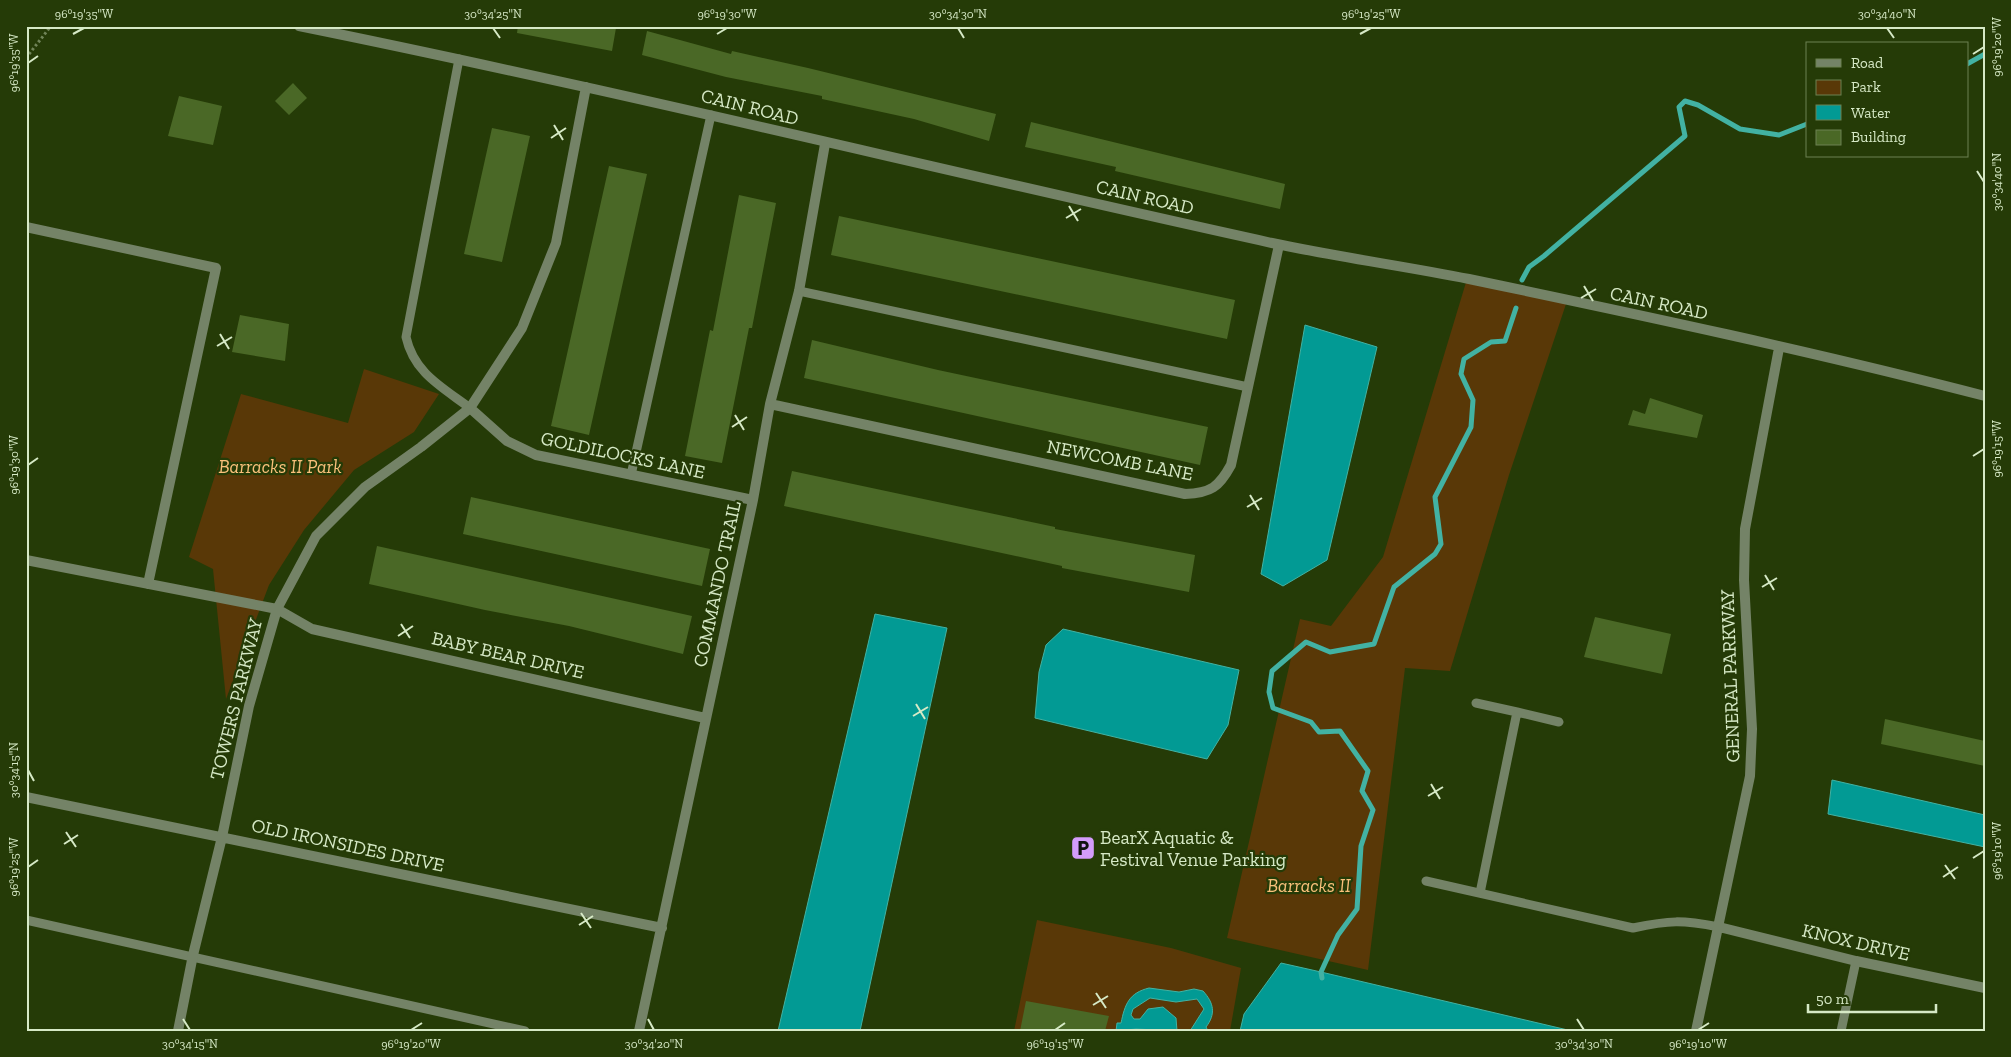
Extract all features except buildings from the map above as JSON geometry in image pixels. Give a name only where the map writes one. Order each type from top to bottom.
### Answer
[{"type":"street","name":"CAIN ROAD","points":[[299,26],[586,87],[711,115],[826,144],[1279,245],[1467,279],[1895,373],[1985,396]]},
{"type":"street","name":"TOWERS PARKWAY","points":[[178,1031],[193,955],[222,837],[249,706],[277,609],[316,536],[365,486],[421,447],[470,408],[522,328],[556,243],[586,87]]},
{"type":"street","name":"COMMANDO TRAIL","points":[[639,1031],[753,500],[770,404],[799,291],[826,144]]},
{"type":"street","points":[[26,227],[216,268],[148,584]]},
{"type":"street","name":"NEWCOMB LANE","points":[[770,404],[1185,494],[1199,494],[1213,489],[1224,478],[1231,465],[1279,245]]},
{"type":"street","name":"GENERAL PARKWAY","points":[[1696,1031],[1750,776],[1752,729],[1744,580],[1745,529],[1779,348]]},
{"type":"street","name":"GOLDILOCKS LANE","points":[[470,408],[507,441],[536,455],[753,500]]},
{"type":"street","name":"BABY BEAR DRIVE","points":[[26,560],[277,609],[312,629],[705,718]]},
{"type":"street","name":"OLD IRONSIDES DRIVE","points":[[26,797],[662,928]]},
{"type":"street","name":"KNOX DRIVE","points":[[1719,927],[1856,961],[1985,988]]},
{"type":"lane","points":[[459,59],[406,337],[410,354],[420,370],[470,408]]},
{"type":"lane","points":[[630,475],[711,115]]},
{"type":"lane","points":[[799,291],[1248,387]]},
{"type":"lane","points":[[1476,703],[1558,722]]},
{"type":"lane","points":[[1480,893],[1516,712]]},
{"type":"lane","points":[[1426,881],[1633,928],[1665,921],[1687,921],[1719,927]]},
{"type":"lane","points":[[26,920],[193,955],[525,1031]]},
{"type":"lane","points":[[1841,1031],[1856,961]]},
{"type":"path","points":[[26,58],[51,26]]},
{"type":"green space","name":"Barracks II","points":[[1467,279],[1567,301],[1509,475],[1450,671],[1405,668],[1368,970],[1227,938],[1300,619],[1331,626],[1383,557]]},
{"type":"green space","name":"Barracks II Park","points":[[364,369],[439,394],[414,432],[354,470],[304,530],[269,585],[226,699],[213,569],[189,557],[241,394],[348,423]]},
{"type":"green space","points":[[1037,920],[1171,948],[1241,968],[1230,1031],[1014,1031]]},
{"type":"water","points":[[1305,325],[1377,347],[1327,560],[1283,586],[1261,574]]},
{"type":"water","points":[[875,614],[947,628],[860,1031],[778,1031]]},
{"type":"water","points":[[1063,629],[1239,670],[1228,725],[1207,759],[1035,718],[1039,672],[1046,645]]},
{"type":"water","points":[[1832,780],[1985,815],[1985,847],[1828,814]]},
{"type":"water","points":[[1281,963],[1572,1031],[1240,1031],[1244,1014]]},
{"type":"water","points":[[1149,988],[1179,992],[1194,989],[1203,991],[1210,1000],[1212,1009],[1211,1018],[1206,1027],[1208,1031],[1190,1031],[1204,1009],[1197,999],[1176,1002],[1150,998],[1133,1009],[1131,1015],[1134,1019],[1140,1019],[1148,1009],[1163,1007],[1176,1018],[1177,1031],[1136,1029],[1116,1031],[1117,1023],[1121,1023],[1126,1005],[1132,996]]},
{"type":"waterway","points":[[1968,63],[1985,54]]},
{"type":"waterway","points":[[1522,280],[1529,267],[1685,136],[1679,107],[1685,101],[1698,105],[1740,129],[1779,135],[1806,124]]},
{"type":"waterway","points":[[1322,978],[1321,972],[1338,935],[1357,909],[1361,846],[1373,810],[1362,791],[1368,771],[1340,731],[1319,732],[1311,722],[1273,708],[1269,692],[1272,671],[1306,642],[1330,652],[1374,644],[1394,587],[1435,554],[1441,544],[1435,497],[1471,427],[1473,400],[1461,374],[1464,359],[1491,342],[1505,341],[1516,308]]},
{"type":"place","name":"BearX Aquatic & Festival Venue Parking","points":[[1083,848]]}]
